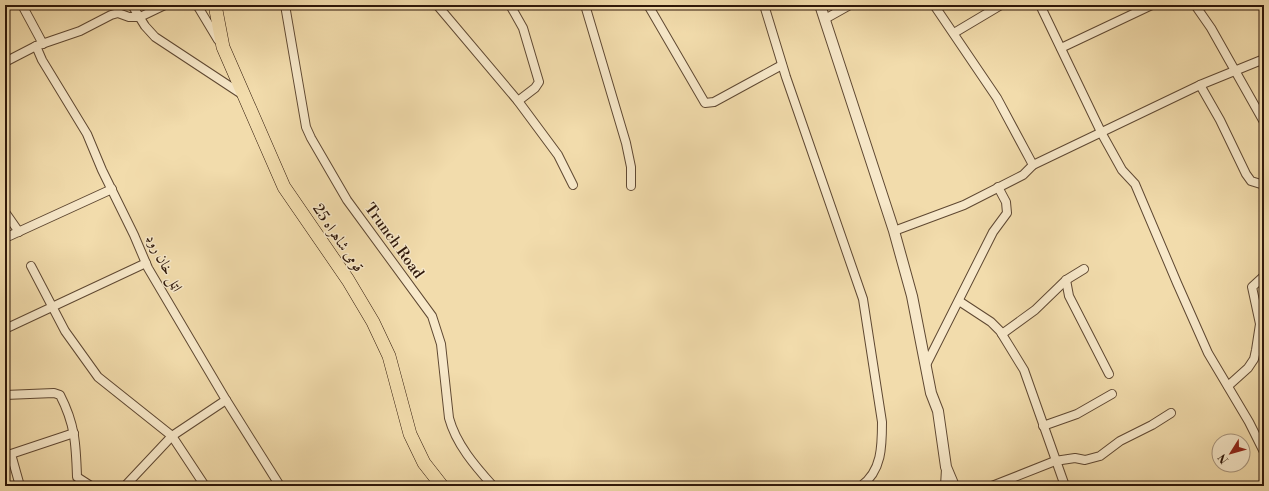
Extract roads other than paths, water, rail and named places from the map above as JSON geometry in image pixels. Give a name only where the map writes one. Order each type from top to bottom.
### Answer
[{"type":"highway","name":"قومی شاہراہ 25","points":[[215,5],[223,48],[284,187],[348,280],[372,322],[389,356],[410,434],[424,463],[442,486]]},
{"type":"street","name":"اټل خان روډ","points":[[22,5],[40,45],[42,60],[87,134],[146,263],[226,400],[280,486]]},
{"type":"street","points":[[132,5],[155,38],[244,95]]},
{"type":"street","points":[[5,62],[40,45],[80,31],[111,15],[118,13],[129,17],[140,17],[165,5]]},
{"type":"street","points":[[197,5],[223,48]]},
{"type":"street","name":"Trunch Road","points":[[285,5],[303,114],[311,138],[347,200],[432,316],[440,344],[449,418],[452,430],[471,459],[493,486]]},
{"type":"street","points":[[437,5],[518,101],[558,155],[573,185]]},
{"type":"street","points":[[510,5],[523,28],[539,82],[535,88],[518,101]]},
{"type":"street","points":[[585,5],[626,143],[631,167],[630,186]]},
{"type":"street","points":[[648,5],[705,103],[714,102],[782,65]]},
{"type":"street","points":[[764,5],[782,65],[864,306],[882,422],[882,438],[881,452],[874,474],[861,486]]},
{"type":"street","points":[[820,5],[894,231],[912,296],[932,393],[938,411],[946,467],[945,486]]},
{"type":"street","points":[[825,19],[850,5]]},
{"type":"street","points":[[934,5],[997,98],[1033,166]]},
{"type":"street","points":[[954,33],[1001,5]]},
{"type":"street","points":[[1040,5],[1102,134],[1122,170],[1135,184],[1176,283],[1208,353],[1264,452]]},
{"type":"street","points":[[1061,48],[1152,5]]},
{"type":"street","points":[[1195,5],[1211,28],[1264,122]]},
{"type":"street","points":[[894,231],[964,205],[1023,175],[1033,166],[1102,134],[1200,85],[1264,59]]},
{"type":"street","points":[[1200,85],[1224,126],[1246,174],[1251,181],[1264,185]]},
{"type":"street","points":[[926,365],[993,232],[1007,213],[1006,202],[998,188]]},
{"type":"street","points":[[5,238],[112,189]]},
{"type":"street","points":[[5,212],[20,232]]},
{"type":"street","points":[[5,329],[146,263]]},
{"type":"street","points":[[31,266],[65,331],[98,377],[172,436],[205,486]]},
{"type":"street","points":[[1002,334],[1035,310],[1066,280],[1084,269]]},
{"type":"street","points":[[1228,386],[1248,368],[1254,359],[1260,324],[1252,287],[1264,276]]},
{"type":"street","points":[[1066,280],[1069,296],[1109,374]]},
{"type":"street","points":[[959,301],[991,322],[1002,334],[1026,376],[1055,461],[1066,486]]},
{"type":"street","points":[[5,395],[54,393],[60,395],[70,414],[74,433],[77,477],[91,486]]},
{"type":"street","points":[[1043,426],[1077,414],[1112,394]]},
{"type":"street","points":[[125,486],[172,436],[226,400]]},
{"type":"street","points":[[992,486],[1055,461],[1075,458],[1085,460],[1100,456],[1120,441],[1152,425],[1171,413]]},
{"type":"street","points":[[20,486],[8,455],[74,433]]},
{"type":"street","points":[[946,467],[954,486]]}]
